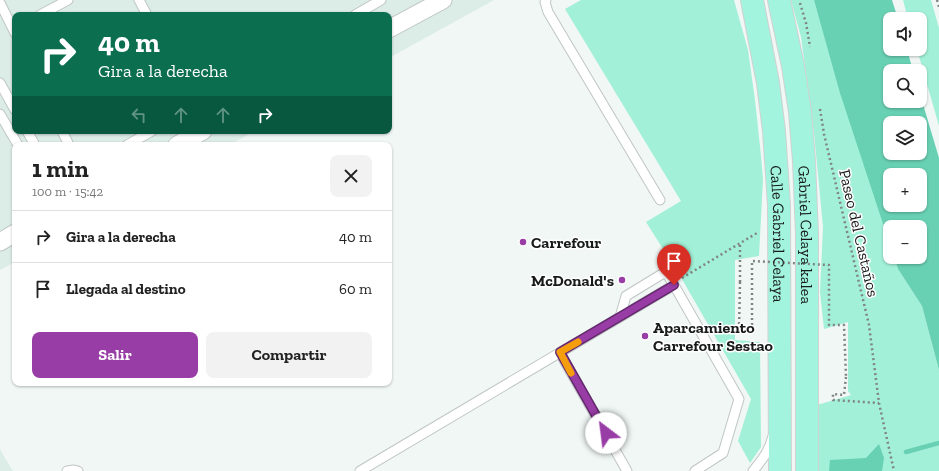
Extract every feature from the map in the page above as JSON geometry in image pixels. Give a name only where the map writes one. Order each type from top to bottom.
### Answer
[{"type":"main road","name":"Calle Gabriel Celaya","points":[[752,0],[768,83],[774,131],[779,197],[780,471]]},
{"type":"main road","name":"Gabriel Celaya kalea","points":[[779,0],[793,66],[800,112],[804,161],[807,234],[807,471]]},
{"type":"street","points":[[392,28],[443,0]]},
{"type":"street","points":[[183,142],[197,134]]},
{"type":"street","points":[[0,242],[12,236]]},
{"type":"lane","points":[[46,12],[68,0]]},
{"type":"lane","points":[[139,0],[145,12]]},
{"type":"lane","points":[[360,12],[381,0]]},
{"type":"lane","points":[[546,0],[548,12],[660,200]]},
{"type":"lane","points":[[0,3],[12,26]]},
{"type":"lane","points":[[0,83],[12,105]]},
{"type":"lane","points":[[0,114],[16,142]]},
{"type":"lane","points":[[132,142],[147,134]]},
{"type":"lane","points":[[620,317],[626,296],[662,274],[667,274],[677,282],[739,399],[723,453],[695,471]]},
{"type":"lane","points":[[360,471],[677,282]]},
{"type":"lane","points":[[560,352],[627,471]]},
{"type":"lane","points":[[753,471],[763,459],[771,443],[780,405]]},
{"type":"lane","points":[[67,471],[78,471]]},
{"type":"path","points":[[800,0],[806,23],[811,55]]},
{"type":"path","points":[[937,0],[939,7]]},
{"type":"path","name":"Paseo del Castaños","points":[[819,102],[826,141],[868,325],[879,403],[894,471]]},
{"type":"path","points":[[677,282],[740,242],[757,233]]},
{"type":"path","points":[[740,242],[739,330],[752,329],[752,261],[829,265],[829,325],[844,325],[846,377],[844,395],[833,394],[833,400]]},
{"type":"path","points":[[826,400],[879,403]]},
{"type":"shaded area","points":[[0,0],[494,0],[392,56],[392,12],[12,12],[12,134],[249,134],[235,142],[12,142],[12,264],[0,270]]},
{"type":"shaded area","points":[[581,0],[734,0],[748,50],[763,179],[759,256],[735,260],[735,340],[760,342],[761,447],[750,463],[738,441],[751,399],[679,274],[646,222],[681,201],[565,9]]},
{"type":"shaded area","points":[[791,0],[814,0],[883,222],[883,264],[896,264],[922,306],[939,370],[939,471],[816,471],[817,405],[851,395],[848,391],[848,322],[824,329],[820,292],[823,227],[814,133],[801,37]]},
{"type":"shaded area","points":[[814,0],[892,0],[896,12],[883,12],[883,56],[909,56],[911,64],[883,64],[883,108],[924,108],[927,116],[883,116],[883,160],[927,160],[927,118],[939,158],[939,370],[922,306],[896,264],[927,264],[927,220],[883,220],[883,224],[840,93]]},
{"type":"shaded area","points":[[903,0],[931,0],[939,28],[939,126],[927,84],[927,64],[921,64],[919,56],[927,56],[927,12],[906,12]]},
{"type":"shaded area","points":[[879,444],[884,458],[882,471],[829,471],[830,460],[866,458]]},
{"type":"shaded area","points":[[0,449],[5,458],[13,471],[0,471]]},
{"type":"waterway","points":[[906,452],[939,443]]},
{"type":"slow traffic","points":[[571,373],[560,352],[578,342]]},
{"type":"place","name":"Carrefour","points":[[523,242]]},
{"type":"place","name":"McDonald's","points":[[622,280]]},
{"type":"place","name":"Aparcamiento Carrefour Sestao","points":[[645,336]]},
{"type":"route","points":[[606,433],[560,352],[674,285]]}]
